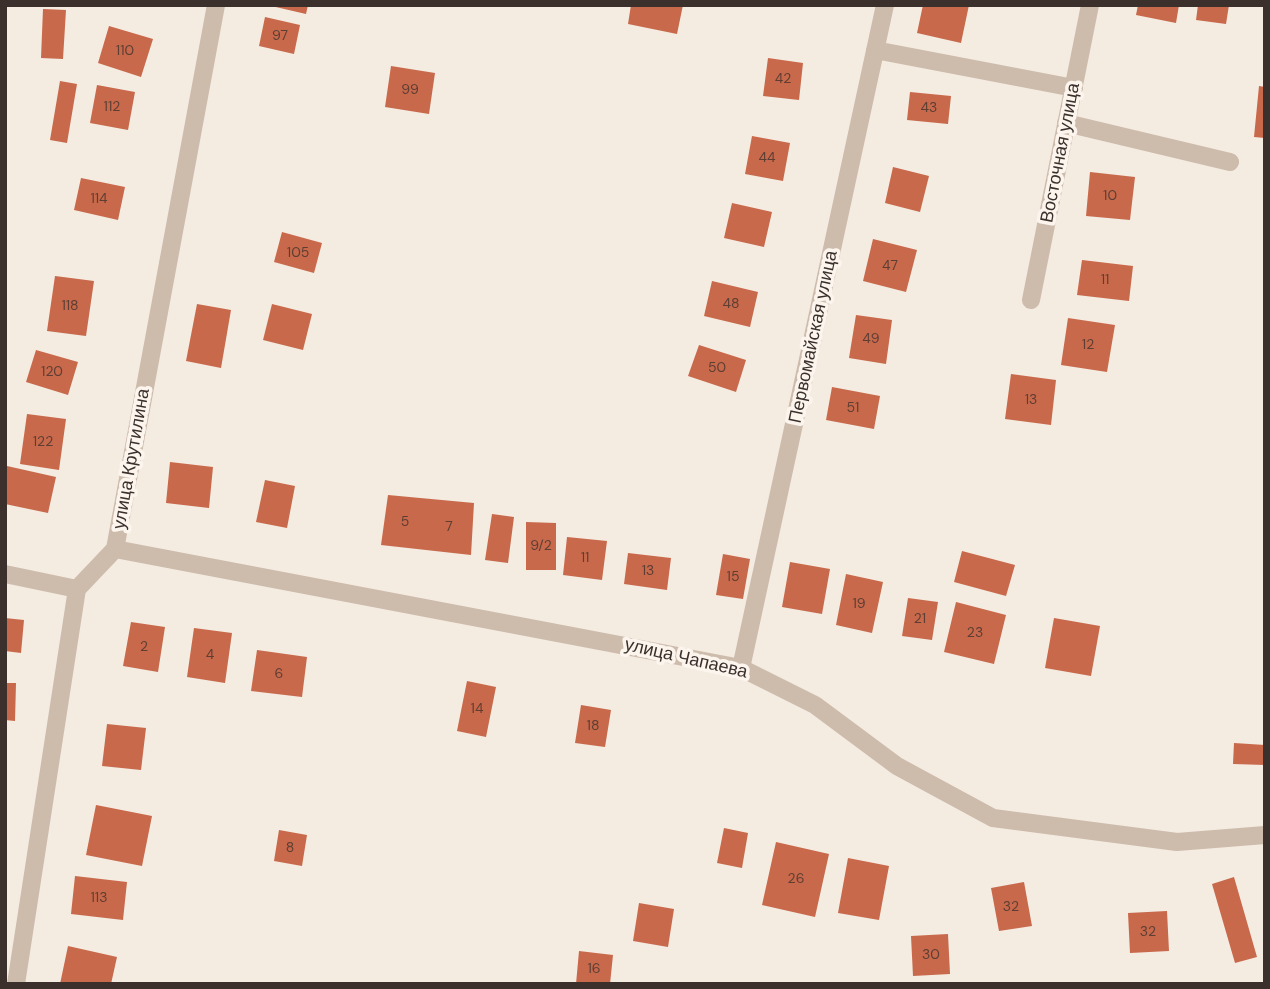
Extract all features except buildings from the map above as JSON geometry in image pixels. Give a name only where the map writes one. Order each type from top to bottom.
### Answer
[{"type":"street","name":"улица Крутилина","points":[[78,589],[116,548],[216,5]]},
{"type":"street","name":"Первомайская улица","points":[[741,668],[885,5]]},
{"type":"street","name":"Восточная улица","points":[[1031,300],[1090,5]]},
{"type":"street","points":[[876,50],[1074,88]]},
{"type":"street","points":[[1066,123],[1230,162]]},
{"type":"street","name":"улица Чапаева","points":[[116,548],[741,668],[815,705],[897,766],[993,818],[1177,842],[1265,835]]},
{"type":"street","points":[[5,575],[78,589],[16,984]]}]
